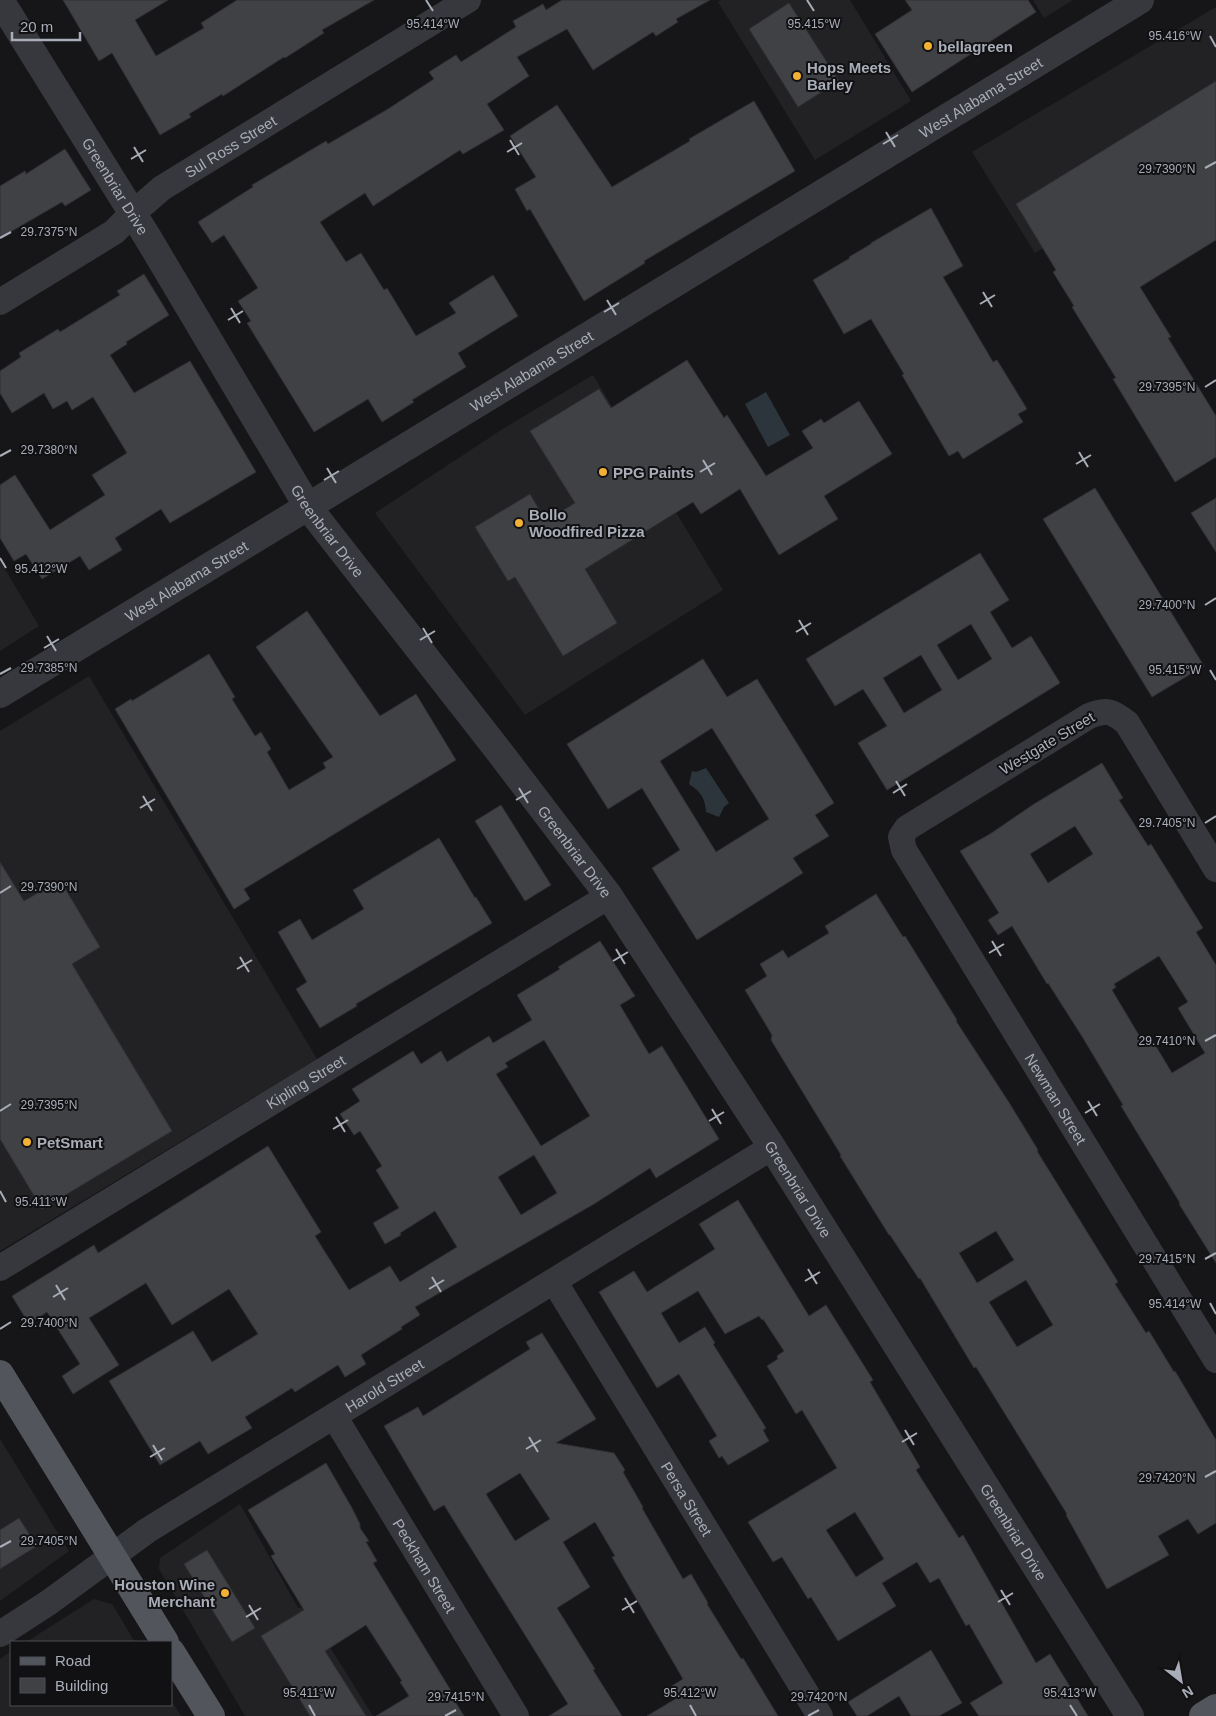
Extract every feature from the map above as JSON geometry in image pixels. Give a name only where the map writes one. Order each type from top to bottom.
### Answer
[{"type":"main road","points":[[0,1374],[164,1641]]},
{"type":"main road","points":[[172,1654],[210,1716]]},
{"type":"main road","points":[[1203,1716],[1216,1708]]},
{"type":"street","name":"Greenbriar Drive","points":[[0,0],[148,238],[308,506],[502,754],[609,896],[772,1147],[1130,1716]]},
{"type":"street","name":"Sul Ross Street","points":[[0,302],[114,232],[162,188],[468,0]]},
{"type":"street","name":"West Alabama Street","points":[[0,694],[1140,0]]},
{"type":"street","name":"Westgate Street","points":[[901,837],[907,828],[1089,716],[1103,711],[1115,714],[1127,723],[1216,869]]},
{"type":"street","name":"Newman Street","points":[[901,837],[904,850],[1216,1360]]},
{"type":"street","name":"Kipling Street","points":[[0,1268],[609,896]]},
{"type":"street","name":"Harold Street","points":[[0,1634],[48,1603],[148,1530],[772,1147]]},
{"type":"street","name":"Persa Street","points":[[554,1281],[820,1716]]},
{"type":"street","name":"Peckham Street","points":[[334,1416],[516,1716]]},
{"type":"shaded area","points":[[721,0],[850,0],[911,101],[815,160],[718,2]]},
{"type":"shaded area","points":[[1033,0],[1073,0],[1044,18]]},
{"type":"shaded area","points":[[1216,7],[1216,143],[1035,253],[972,152]]},
{"type":"shaded area","points":[[593,375],[723,590],[525,715],[375,513],[501,430]]},
{"type":"shaded area","points":[[766,392],[790,435],[768,447],[745,404]]},
{"type":"shaded area","points":[[0,561],[39,626],[0,651]]},
{"type":"shaded area","points":[[89,676],[317,1059],[0,1251],[0,731]]},
{"type":"shaded area","points":[[706,768],[729,803],[724,807],[719,817],[706,812],[702,796],[689,784],[692,771],[696,772]]},
{"type":"shaded area","points":[[0,1439],[69,1551],[0,1601]]},
{"type":"shaded area","points":[[240,1504],[298,1608],[305,1607],[373,1716],[245,1716],[159,1569],[160,1558]]},
{"type":"shaded area","points":[[94,1599],[112,1604],[134,1641],[28,1641]]},
{"type":"shaded area","points":[[10,1652],[10,1706],[172,1706],[172,1702],[181,1716],[0,1716],[0,1659]]},
{"type":"building","points":[[63,0],[168,0],[135,20],[156,56],[204,28],[201,23],[237,0],[374,0],[322,30],[324,33],[223,96],[222,94],[189,114],[191,117],[160,135],[112,53],[99,61]]},
{"type":"building","points":[[562,0],[710,0],[676,19],[678,22],[656,36],[653,32],[593,70],[567,29],[517,57],[529,76],[487,104],[504,130],[463,154],[460,150],[373,206],[365,193],[320,222],[346,262],[361,253],[384,290],[387,288],[416,336],[456,313],[449,303],[493,275],[518,316],[458,353],[466,367],[412,400],[414,402],[382,422],[368,399],[314,432],[247,323],[251,321],[238,301],[258,288],[224,235],[212,243],[198,222],[253,187],[252,185],[326,141],[328,144],[388,109],[434,79],[429,72],[456,55],[461,62],[516,27],[513,21],[543,4],[546,10]]},
{"type":"building","points":[[905,0],[1028,0],[1036,12],[912,92],[875,34],[912,10]]},
{"type":"building","points":[[789,3],[839,81],[798,107],[749,29]]},
{"type":"building","points":[[1216,81],[1216,240],[1140,287],[1171,337],[1168,338],[1216,416],[1216,457],[1175,482],[1113,379],[1116,378],[1072,307],[1074,306],[1053,272],[1056,270],[1016,204]]},
{"type":"building","points":[[754,101],[795,171],[644,261],[645,263],[584,301],[530,209],[527,211],[515,189],[536,177],[510,136],[557,105],[612,187]]},
{"type":"building","points":[[65,149],[91,190],[65,206],[62,202],[0,238],[0,186],[25,171],[26,174]]},
{"type":"building","points":[[931,208],[963,266],[943,277],[993,362],[997,360],[1027,409],[1018,414],[1023,422],[963,459],[958,451],[949,456],[871,319],[844,334],[813,280]]},
{"type":"building","points":[[144,274],[169,315],[126,342],[127,344],[110,355],[134,393],[190,361],[256,472],[170,523],[161,509],[115,538],[122,550],[89,570],[80,556],[42,579],[26,554],[14,561],[0,538],[0,485],[15,475],[50,530],[105,495],[92,475],[127,453],[93,397],[72,410],[67,401],[53,409],[44,393],[12,413],[0,393],[0,371],[21,357],[19,353],[58,329],[60,332],[120,295],[117,291]]},
{"type":"building","points":[[687,360],[724,418],[727,415],[766,476],[813,448],[802,431],[821,419],[824,423],[859,401],[892,454],[824,496],[838,519],[779,555],[740,489],[701,514],[693,502],[585,569],[617,623],[563,656],[515,577],[508,581],[475,527],[530,494],[546,521],[575,503],[530,431],[599,389],[611,408]]},
{"type":"building","points":[[1095,488],[1204,666],[1152,697],[1043,519]]},
{"type":"building","points":[[1216,498],[1216,552],[1191,513]]},
{"type":"building","points":[[980,553],[1009,600],[990,612],[1012,648],[1031,636],[1060,683],[887,790],[858,743],[887,726],[863,689],[835,706],[806,659]],"holes":[[[971,624],[992,659],[958,680],[937,645]],[[921,655],[942,690],[904,713],[883,678]]]},
{"type":"building","points":[[307,611],[380,716],[416,694],[456,760],[244,889],[250,899],[234,909],[115,709],[131,699],[132,701],[209,654],[235,697],[232,699],[255,736],[261,732],[271,749],[267,752],[289,790],[326,768],[323,763],[333,757],[256,647]]},
{"type":"building","points":[[703,659],[727,697],[757,679],[834,803],[815,815],[829,836],[793,858],[803,873],[697,940],[652,868],[680,850],[642,788],[608,809],[567,744]],"holes":[[[712,728],[769,819],[716,852],[660,761]]]},
{"type":"building","points":[[1102,763],[1123,798],[1119,800],[1148,846],[1151,844],[1203,928],[1196,932],[1216,965],[1216,1263],[1121,1106],[1123,1105],[1083,1038],[1012,926],[998,935],[988,920],[999,913],[960,851],[990,834],[1034,804]],"holes":[[[1075,826],[1093,854],[1048,883],[1030,854]],[[1159,956],[1188,1002],[1178,1008],[1205,1053],[1172,1073],[1151,1038],[1143,1042],[1112,990],[1116,987],[1114,984]]]},
{"type":"building","points":[[501,805],[551,885],[525,901],[475,821]]},
{"type":"building","points":[[439,838],[492,923],[356,1004],[357,1006],[320,1028],[296,989],[307,982],[278,932],[300,919],[312,940],[364,909],[353,890]]},
{"type":"building","points":[[0,862],[24,901],[48,887],[66,890],[100,947],[72,964],[172,1131],[42,1209],[0,1139]]},
{"type":"building","points":[[876,894],[903,937],[905,936],[956,1021],[1010,1104],[1118,1282],[1115,1284],[1146,1333],[1149,1331],[1175,1371],[1216,1440],[1216,1523],[1198,1534],[1188,1519],[1158,1536],[1169,1555],[1107,1589],[1067,1514],[976,1367],[974,1368],[920,1278],[889,1235],[840,1156],[771,1040],[772,1035],[745,990],[767,976],[760,964],[783,950],[788,958],[829,933],[825,926]],"holes":[[[996,1231],[1014,1260],[977,1283],[959,1253]],[[1026,1280],[1053,1325],[1017,1347],[989,1302]]]},
{"type":"building","points":[[600,941],[635,996],[620,1005],[649,1054],[662,1046],[719,1139],[656,1178],[650,1168],[594,1204],[415,1307],[420,1315],[361,1355],[366,1364],[345,1377],[338,1365],[295,1392],[292,1388],[245,1417],[252,1428],[208,1454],[200,1441],[160,1465],[109,1381],[193,1331],[212,1362],[258,1334],[229,1289],[172,1325],[146,1283],[89,1318],[119,1365],[73,1394],[62,1376],[80,1364],[47,1312],[29,1324],[12,1296],[94,1245],[98,1253],[268,1146],[321,1232],[315,1236],[349,1290],[390,1266],[400,1282],[457,1247],[435,1211],[385,1244],[373,1223],[399,1208],[376,1170],[382,1166],[360,1131],[354,1135],[340,1114],[360,1101],[352,1089],[413,1051],[421,1064],[441,1051],[447,1062],[489,1036],[493,1043],[532,1020],[517,995],[560,969],[558,967]],"holes":[[[544,1040],[590,1116],[541,1146],[496,1074],[508,1067],[505,1063]],[[534,1155],[557,1193],[521,1215],[498,1177]]]},
{"type":"building","points":[[738,1200],[809,1316],[826,1305],[873,1380],[870,1382],[920,1467],[916,1470],[959,1538],[963,1535],[1036,1663],[1050,1654],[1088,1716],[979,1716],[970,1703],[1003,1683],[969,1624],[966,1626],[939,1578],[930,1583],[917,1562],[882,1583],[896,1606],[838,1641],[811,1597],[808,1599],[782,1557],[773,1562],[748,1522],[837,1468],[802,1410],[796,1414],[767,1366],[778,1359],[777,1356],[784,1351],[763,1319],[759,1316],[725,1334],[698,1291],[661,1313],[679,1343],[705,1327],[715,1343],[713,1344],[766,1428],[763,1430],[769,1441],[728,1465],[722,1456],[719,1458],[709,1441],[717,1436],[679,1374],[657,1388],[599,1292],[634,1271],[647,1292],[715,1249],[699,1224]],"holes":[[[855,1512],[884,1559],[856,1577],[826,1530]]]},
{"type":"building","points":[[542,1333],[596,1419],[556,1443],[614,1453],[625,1470],[623,1472],[642,1508],[683,1579],[691,1574],[707,1604],[778,1716],[647,1716],[677,1698],[670,1687],[683,1679],[612,1557],[615,1556],[595,1522],[563,1542],[590,1587],[557,1608],[622,1716],[549,1716],[568,1704],[444,1505],[434,1511],[384,1426],[418,1407],[423,1416],[530,1349],[526,1342]],"holes":[[[520,1473],[550,1519],[515,1541],[486,1494]]]},
{"type":"building","points":[[326,1463],[352,1508],[360,1528],[369,1541],[366,1542],[377,1561],[373,1563],[453,1694],[451,1695],[464,1716],[376,1716],[409,1696],[400,1682],[402,1681],[366,1625],[325,1651],[366,1716],[310,1716],[261,1636],[304,1610],[271,1556],[275,1554],[248,1510]]},
{"type":"building","points":[[19,1518],[37,1546],[0,1569],[0,1530]]},
{"type":"building","points":[[207,1550],[255,1628],[232,1642],[184,1564]]},
{"type":"building","points":[[931,1650],[962,1703],[939,1716],[911,1716],[899,1696],[867,1716],[857,1716],[848,1702]]},
{"type":"place","name":"bellagreen","points":[[928,46]]},
{"type":"place","name":"Hops Meets Barley","points":[[797,76]]},
{"type":"place","name":"PPG Paints","points":[[603,472]]},
{"type":"place","name":"Bollo Woodfired Pizza","points":[[519,523]]},
{"type":"place","name":"PetSmart","points":[[27,1142]]},
{"type":"place","name":"Houston Wine Merchant","points":[[225,1593]]}]
